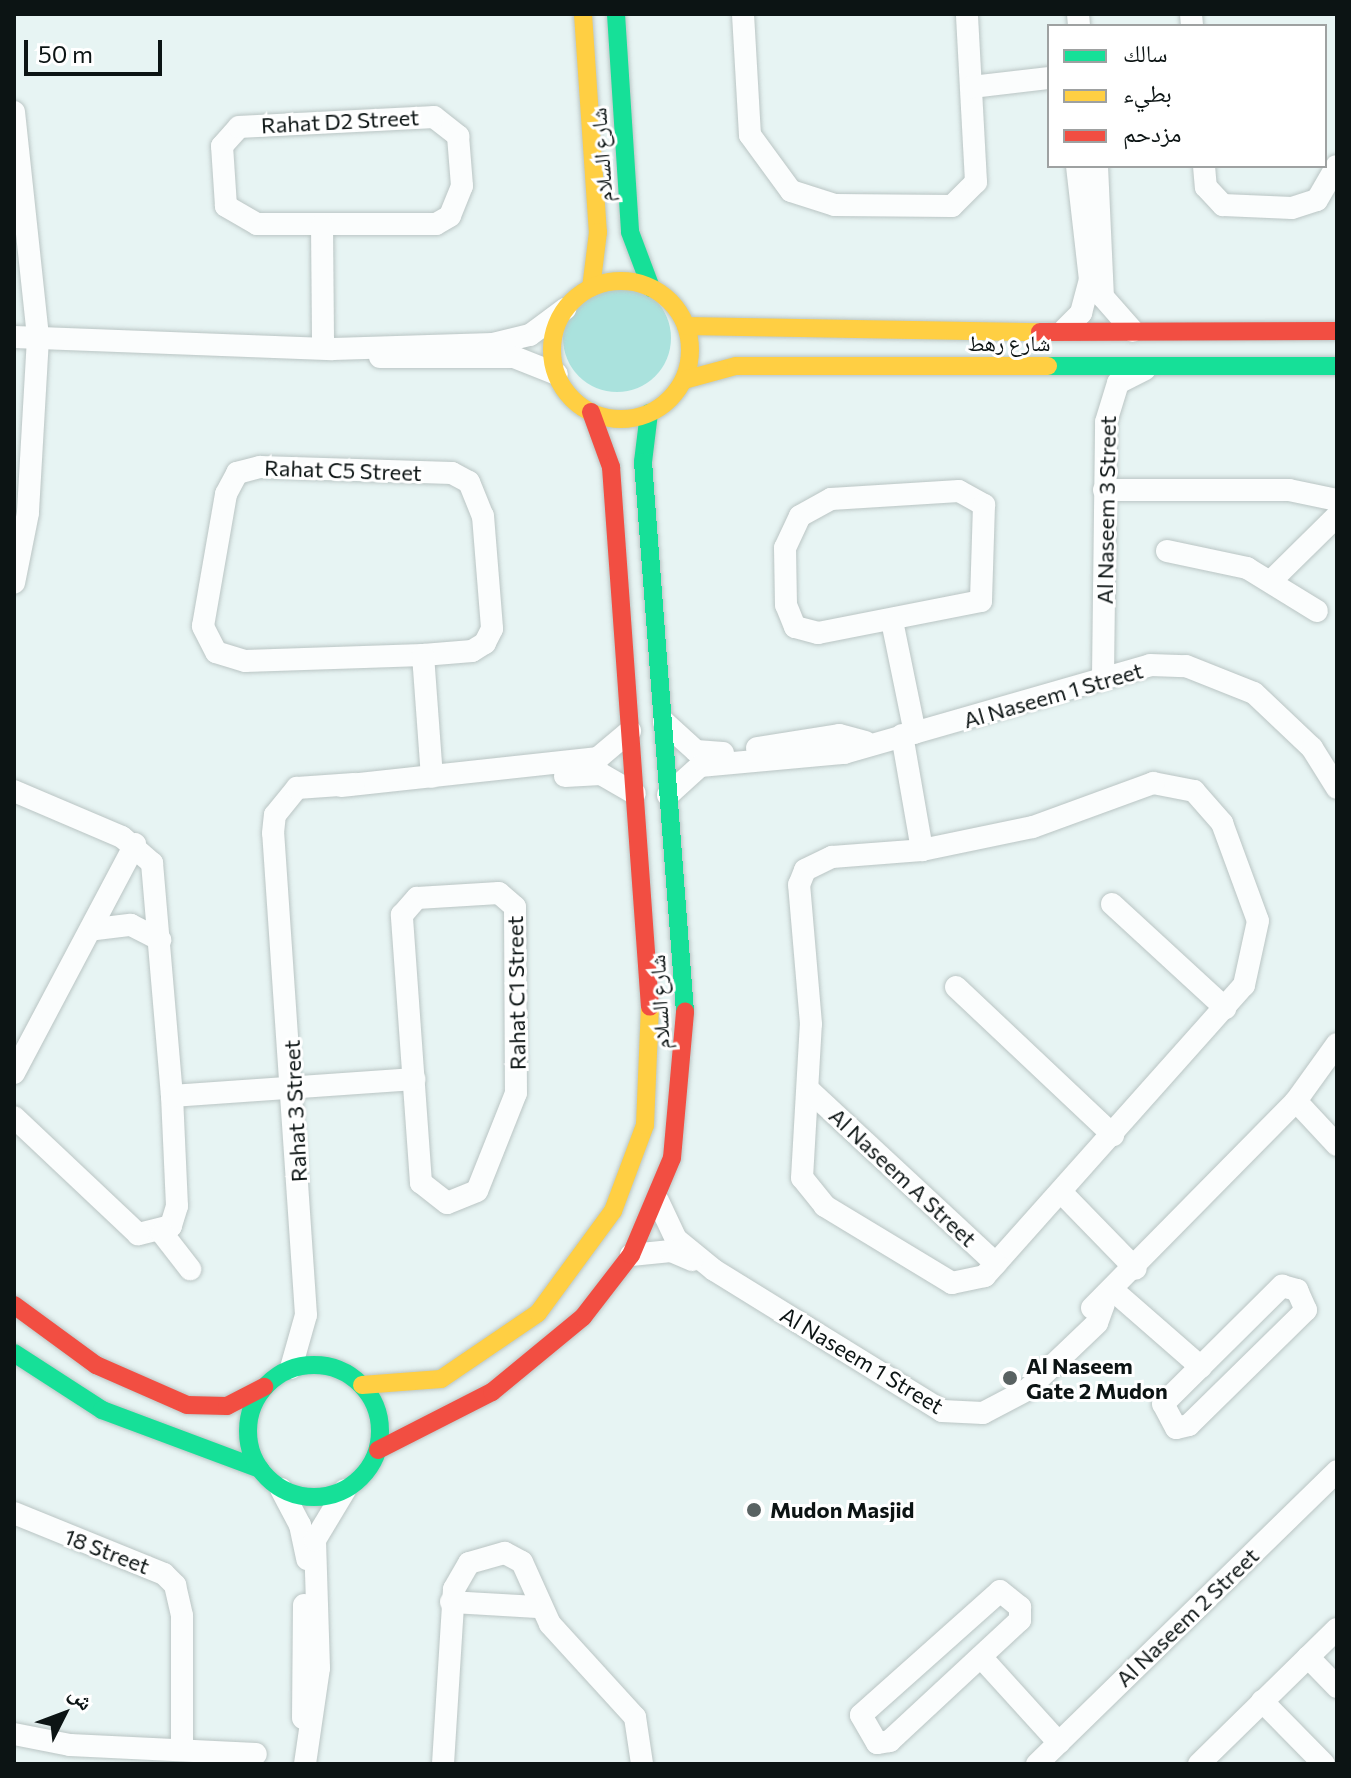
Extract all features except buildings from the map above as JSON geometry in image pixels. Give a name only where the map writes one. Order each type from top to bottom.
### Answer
[{"type":"street","name":"شارع السلام","points":[[583,14],[598,232],[591,288]]},
{"type":"street","name":"شارع السلام","points":[[616,14],[630,232],[651,288]]},
{"type":"street","points":[[743,14],[750,135],[775,175],[812,202],[963,202],[976,182],[967,14]]},
{"type":"street","points":[[972,87],[1047,78]]},
{"type":"street","points":[[14,112],[21,214],[38,338],[14,583]]},
{"type":"street","name":"Rahat D2 Street","points":[[419,116],[448,123],[458,136],[462,186],[450,216],[419,225],[322,225],[234,216],[222,160],[228,134],[239,127],[419,116]]},
{"type":"street","points":[[1204,168],[1206,187],[1223,205],[1292,208],[1317,200],[1337,166]]},
{"type":"street","points":[[1065,329],[1089,292],[1087,172]]},
{"type":"street","points":[[1087,172],[1103,297],[1133,331]]},
{"type":"street","points":[[322,225],[328,349]]},
{"type":"street","points":[[14,337],[415,350],[514,357],[557,374],[591,412],[630,419],[649,413],[684,380],[686,326],[651,288],[631,282],[591,288],[517,340],[415,350]]},
{"type":"street","points":[[557,374],[553,341],[565,309]]},
{"type":"street","name":"شارع رهط","points":[[686,326],[755,332],[1065,329],[1337,331]]},
{"type":"street","name":"شارع رهط","points":[[684,380],[736,366],[1337,366]]},
{"type":"street","name":"Al Naseem 3 Street","points":[[1103,676],[1104,490],[1110,395],[1151,366]]},
{"type":"street","name":"شارع السلام","points":[[362,1385],[441,1379],[508,1340],[566,1283],[613,1211],[636,1155],[652,1080],[635,794],[611,467],[591,412]]},
{"type":"street","name":"شارع السلام","points":[[378,1450],[525,1370],[583,1317],[631,1255],[658,1201],[686,1068],[664,722],[643,462],[649,413]]},
{"type":"street","name":"Rahat C5 Street","points":[[260,467],[452,473],[469,482],[483,516],[492,629],[472,651],[423,655],[245,661],[216,652],[203,626],[226,494],[237,473],[260,467]]},
{"type":"street","points":[[1104,490],[1309,490],[1337,500]]},
{"type":"street","points":[[959,491],[978,497],[984,515],[981,601],[892,621],[818,633],[795,627],[786,605],[785,548],[800,516],[831,499],[959,491]]},
{"type":"street","points":[[1272,580],[1337,516]]},
{"type":"street","points":[[1167,551],[1221,560],[1272,580],[1317,611]]},
{"type":"street","points":[[892,621],[922,850]]},
{"type":"street","points":[[423,655],[441,776]]},
{"type":"street","name":"Al Naseem 1 Street","points":[[668,795],[700,766],[773,752],[908,734],[1150,665],[1221,676],[1281,714],[1337,788]]},
{"type":"street","name":"Al Naseem 1 Street","points":[[664,722],[685,744],[708,754],[773,752]]},
{"type":"street","name":"Rahat 3 Street","points":[[555,770],[598,758],[630,731]]},
{"type":"street","name":"Rahat 3 Street","points":[[291,1368],[306,1315],[296,1087],[275,815],[297,788],[441,776],[555,770],[601,774],[635,794]]},
{"type":"street","name":"Al Naseem A Street","points":[[1153,783],[1194,791],[1222,823],[1258,921],[1256,954],[1225,1008],[996,1264],[969,1283],[952,1283],[814,1199],[800,1163],[809,1090],[799,885],[805,870],[832,857],[922,850],[1033,827],[1153,783]]},
{"type":"street","points":[[14,791],[135,844],[156,875],[177,1206],[162,1233]]},
{"type":"street","points":[[14,1073],[96,929],[135,844]]},
{"type":"street","name":"Rahat C1 Street","points":[[499,893],[515,907],[519,1071],[497,1148],[477,1191],[464,1201],[432,1196],[421,1183],[414,1079],[402,915],[417,898],[499,893]]},
{"type":"street","points":[[1112,904],[1225,1008]]},
{"type":"street","points":[[96,929],[131,925],[160,940]]},
{"type":"street","points":[[956,987],[1113,1135]]},
{"type":"street","name":"Al Naseem 1 Street","points":[[658,1201],[676,1239],[714,1270],[942,1411],[983,1413],[1015,1394],[1066,1343],[1101,1318],[1110,1298],[1296,1101],[1337,1044]]},
{"type":"street","points":[[172,1096],[414,1079]]},
{"type":"street","name":"Al Naseem A Street","points":[[809,1090],[996,1264]]},
{"type":"street","points":[[1296,1101],[1337,1145]]},
{"type":"street","points":[[14,1117],[128,1227],[162,1233],[190,1269]]},
{"type":"street","points":[[1061,1192],[1136,1269]]},
{"type":"street","name":"Al Naseem 1 Street","points":[[631,1255],[671,1251],[714,1270]]},
{"type":"street","points":[[1282,1286],[1293,1286],[1306,1301],[1306,1310],[1185,1428],[1176,1428],[1163,1404],[1201,1367],[1282,1286]]},
{"type":"street","points":[[1110,1298],[1201,1367]]},
{"type":"street","points":[[14,1305],[96,1365],[187,1405],[227,1406],[264,1387],[291,1368],[323,1365],[362,1385],[379,1415],[378,1450],[345,1490],[315,1540],[305,1764]]},
{"type":"street","points":[[14,1353],[102,1410],[222,1449],[260,1469],[281,1489],[307,1558],[310,1658]]},
{"type":"street","points":[[260,1469],[247,1427],[264,1387]]},
{"type":"street","name":"Al Naseem 2 Street","points":[[1037,1764],[1337,1471]]},
{"type":"street","points":[[281,1489],[313,1498],[345,1490]]},
{"type":"street","name":"18 Street","points":[[14,1513],[164,1574],[175,1585],[182,1616],[182,1750]]},
{"type":"street","points":[[443,1764],[451,1602],[469,1563],[505,1553],[533,1579],[539,1607],[635,1717],[642,1764]]},
{"type":"street","points":[[994,1593],[1006,1593],[1020,1607],[1020,1620],[981,1657],[886,1744],[860,1725],[864,1711],[978,1607],[994,1593]]},
{"type":"street","points":[[451,1602],[539,1607]]},
{"type":"street","points":[[1199,1764],[1337,1629]]},
{"type":"street","points":[[981,1657],[1059,1743]]},
{"type":"street","points":[[1308,1657],[1337,1687]]},
{"type":"street","points":[[1262,1701],[1324,1764]]},
{"type":"street","points":[[14,1734],[70,1755],[182,1750],[256,1754]]},
{"type":"shaded area","points":[[617,284],[638,288],[655,300],[667,317],[671,338],[667,359],[655,376],[638,388],[617,392],[596,388],[579,376],[567,359],[563,338],[567,317],[579,300],[596,288]]},
{"type":"traffic: fast","points":[[616,14],[630,232],[651,288]]},
{"type":"traffic: fast","points":[[1048,366],[1337,366]]},
{"type":"traffic: fast","points":[[649,413],[643,462],[685,1012]]},
{"type":"traffic: fast","points":[[14,1353],[102,1410],[260,1469]]},
{"type":"traffic: fast","points":[[314,1365],[339,1370],[361,1384],[375,1406],[380,1431],[375,1456],[361,1478],[339,1492],[314,1497],[289,1492],[267,1478],[253,1456],[248,1431],[253,1406],[267,1384],[289,1370],[314,1365]]},
{"type":"traffic: slow","points":[[583,14],[598,232],[591,288]]},
{"type":"traffic: slow","points":[[621,281],[647,287],[670,301],[684,324],[690,350],[684,376],[670,399],[647,413],[621,419],[595,413],[572,399],[558,376],[552,350],[558,324],[572,301],[595,287],[621,281]]},
{"type":"traffic: slow","points":[[686,326],[1040,332]]},
{"type":"traffic: slow","points":[[684,380],[736,366],[1048,366]]},
{"type":"traffic: slow","points":[[362,1385],[441,1379],[538,1313],[613,1211],[645,1125],[650,1007]]},
{"type":"traffic: jam","points":[[1040,332],[1337,331]]},
{"type":"traffic: jam","points":[[591,412],[611,467],[650,1007]]},
{"type":"traffic: jam","points":[[378,1450],[492,1392],[583,1317],[631,1255],[672,1158],[685,1012]]},
{"type":"traffic: jam","points":[[14,1305],[96,1365],[187,1405],[227,1406],[264,1387]]},
{"type":"place","name":"Al Naseem Gate 2 Mudon","points":[[1010,1378]]},
{"type":"place","name":"Mudon Masjid","points":[[754,1510]]}]
